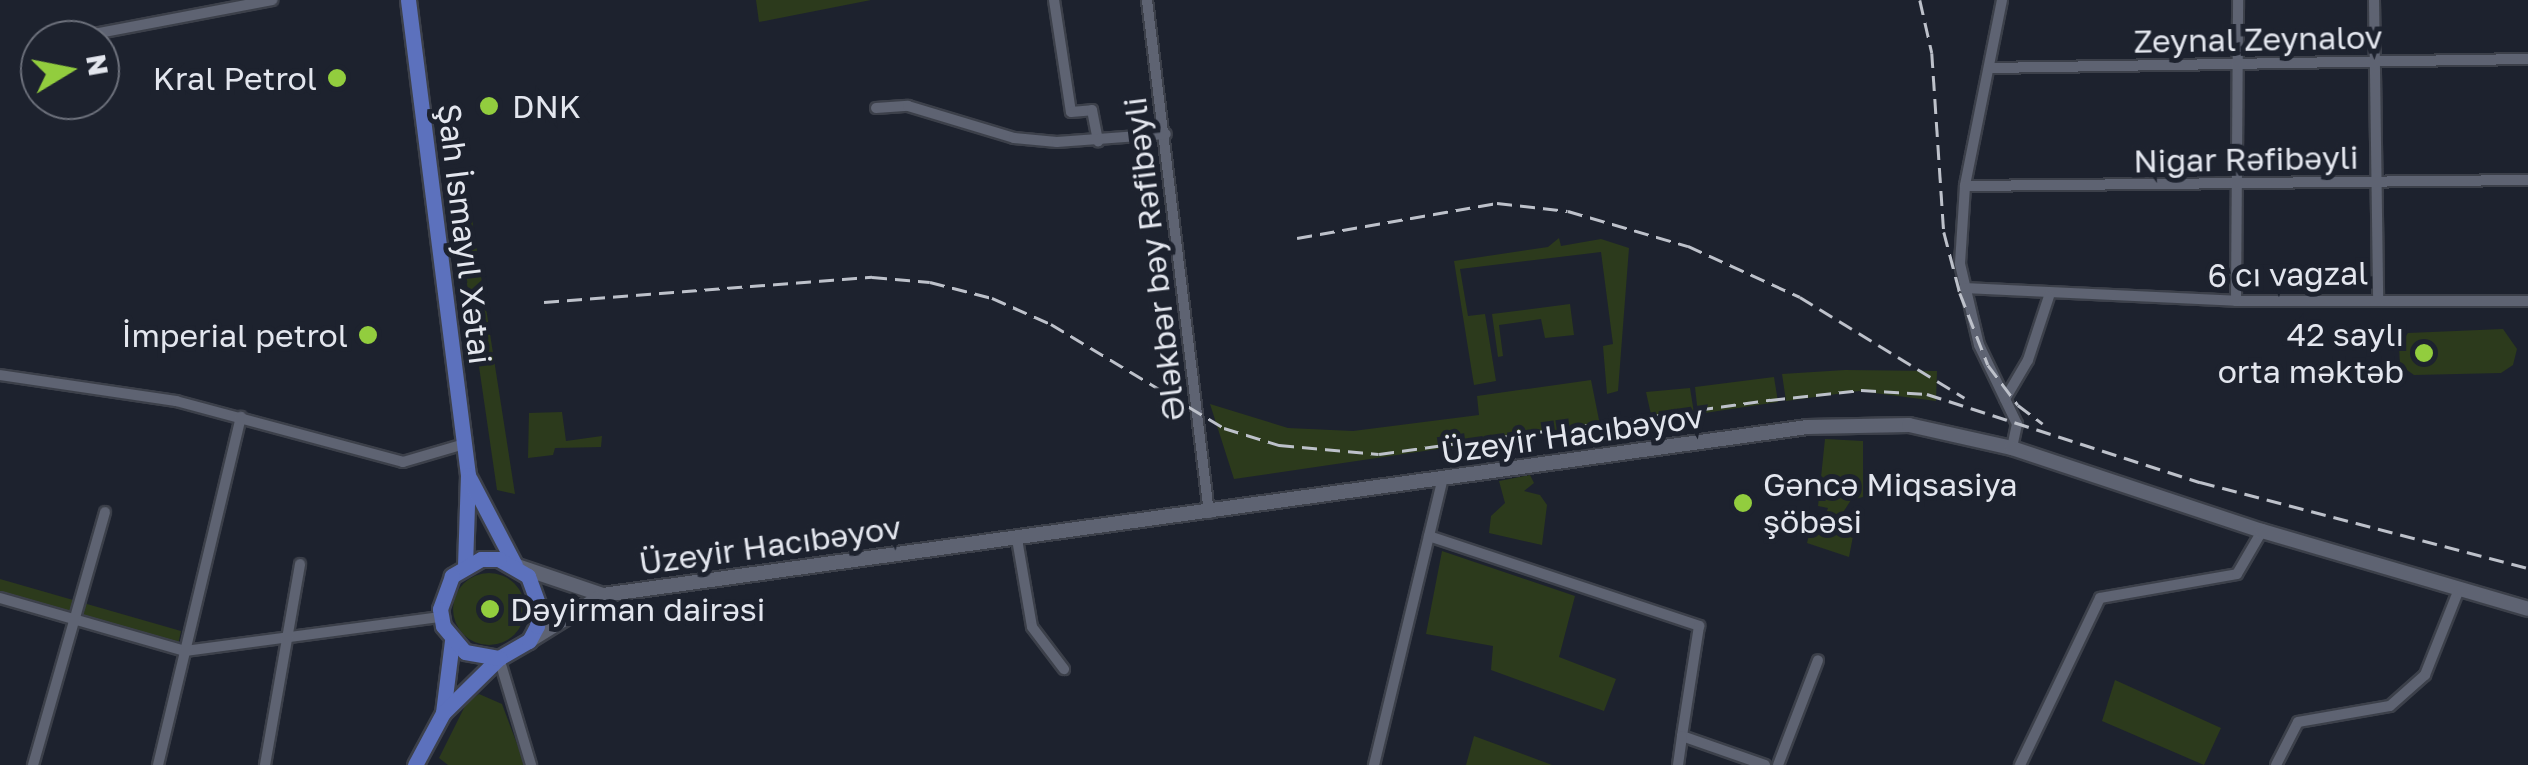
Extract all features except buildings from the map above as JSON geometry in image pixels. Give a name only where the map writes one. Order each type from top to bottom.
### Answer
[{"type":"main road","name":"Şah İsmayıl Xətai","points":[[408,0],[468,475]]},
{"type":"main road","name":"Üzeyir Hacıbəyov","points":[[604,595],[1442,481],[1806,427],[1909,425],[2012,448],[2262,531],[2528,608]]},
{"type":"main road","points":[[421,763],[442,713],[452,641],[441,617],[443,591],[465,565],[468,475]]},
{"type":"main road","points":[[468,475],[515,565],[537,591],[537,626],[528,641]]},
{"type":"main road","points":[[465,565],[499,559],[604,595]]},
{"type":"main road","points":[[442,713],[499,658],[604,595]]},
{"type":"main road","points":[[452,641],[481,658],[499,658]]},
{"type":"street","points":[[120,29],[272,0]]},
{"type":"street","points":[[1054,0],[1071,112],[1092,110],[1098,141]]},
{"type":"street","name":"Ələkbər bəy Rəfibəyli","points":[[1147,0],[1209,513]]},
{"type":"street","points":[[2002,0],[1964,186],[1964,288],[1979,345],[2016,424],[2012,448]]},
{"type":"street","points":[[2236,301],[2238,0]]},
{"type":"street","points":[[2374,0],[2378,297]]},
{"type":"street","name":"Zeynal Zeynalov","points":[[1989,68],[2528,58]]},
{"type":"street","points":[[876,108],[908,106],[1014,138],[1098,141],[1166,134]]},
{"type":"street","name":"Nigar Rəfibəyli","points":[[1964,186],[2528,180]]},
{"type":"street","name":"6 cı vağzal","points":[[1964,288],[2049,296],[2236,301],[2378,297],[2528,302]]},
{"type":"street","points":[[2004,399],[2028,360],[2049,296]]},
{"type":"street","points":[[0,375],[242,416],[403,462],[464,444]]},
{"type":"street","points":[[158,765],[242,416]]},
{"type":"street","points":[[1374,765],[1442,481]]},
{"type":"street","points":[[33,765],[105,512]]},
{"type":"street","points":[[2020,765],[2100,598],[2237,574],[2262,531]]},
{"type":"street","points":[[1429,536],[1700,626],[1678,765]]},
{"type":"street","points":[[1016,539],[1032,627],[1064,669]]},
{"type":"street","points":[[265,765],[300,564]]},
{"type":"street","points":[[2276,765],[2298,722],[2390,706],[2425,675],[2459,589]]},
{"type":"street","points":[[0,598],[185,651],[441,617]]},
{"type":"street","points":[[499,658],[531,765]]},
{"type":"street","points":[[1778,765],[1818,660]]},
{"type":"street","points":[[1682,736],[1765,765]]},
{"type":"green space","points":[[756,0],[871,0],[759,22]]},
{"type":"green space","points":[[466,180],[515,494],[497,490],[452,181]]},
{"type":"green space","points":[[1559,238],[1561,246],[1601,239],[1629,248],[1618,391],[1607,394],[1603,346],[1613,344],[1601,252],[1460,269],[1468,316],[1485,314],[1496,381],[1474,385],[1454,261],[1548,247]]},
{"type":"green space","points":[[1570,304],[1574,335],[1545,338],[1541,319],[1499,325],[1503,356],[1498,357],[1492,314]]},
{"type":"green space","points":[[2503,329],[2517,349],[2513,365],[2501,373],[2414,375],[2400,365],[2399,346],[2408,333]]},
{"type":"green space","points":[[1937,371],[1936,401],[1859,391],[1786,401],[1782,374]]},
{"type":"green space","points":[[1774,377],[1778,402],[1698,414],[1695,387]]},
{"type":"green space","points":[[1591,380],[1600,425],[1234,479],[1210,404],[1288,428],[1353,431],[1479,415],[1477,396]]},
{"type":"green space","points":[[1690,388],[1694,413],[1652,419],[1646,392]]},
{"type":"green space","points":[[562,412],[566,441],[602,436],[601,447],[555,448],[553,455],[528,458],[529,413]]},
{"type":"green space","points":[[1825,439],[1863,441],[1863,497],[1851,500],[1838,520],[1854,531],[1849,557],[1807,543],[1814,515],[1824,518],[1828,508],[1818,506]]},
{"type":"green space","points":[[1530,475],[1534,483],[1524,491],[1540,495],[1547,505],[1542,545],[1489,533],[1491,516],[1505,503],[1499,481]]},
{"type":"green space","points":[[1442,551],[1575,596],[1559,657],[1616,679],[1604,711],[1491,670],[1493,646],[1426,634]]},
{"type":"green space","points":[[489,573],[514,584],[525,609],[514,634],[489,645],[464,634],[453,609],[464,584]]},
{"type":"green space","points":[[0,579],[181,631],[178,645],[0,595]]},
{"type":"green space","points":[[2115,680],[2221,728],[2204,765],[2102,721]]},
{"type":"green space","points":[[479,694],[502,704],[525,765],[448,765],[439,758],[467,702]]},
{"type":"green space","points":[[1474,736],[1552,765],[1466,765]]},
{"type":"railway","points":[[1920,0],[1932,53],[1944,232],[1960,293],[1988,365],[2018,405],[2043,424]]},
{"type":"railway","points":[[1297,238],[1497,203],[1568,211],[1688,246],[1800,297],[1965,398]]},
{"type":"railway","points":[[544,302],[872,277],[930,282],[992,298],[1051,324],[1224,428],[1279,445],[1379,454],[1861,390],[1927,394],[2200,482],[2528,568]]},
{"type":"place","name":"Kral Petrol","points":[[337,78]]},
{"type":"place","name":"DNK","points":[[489,106]]},
{"type":"place","name":"İmperial petrol","points":[[368,335]]},
{"type":"place","name":"42 saylı orta məktəb","points":[[2424,353]]},
{"type":"place","name":"Gəncə Miqsasiya şöbəsi","points":[[1743,503]]},
{"type":"place","name":"Dəyirman dairəsi","points":[[490,609]]}]
